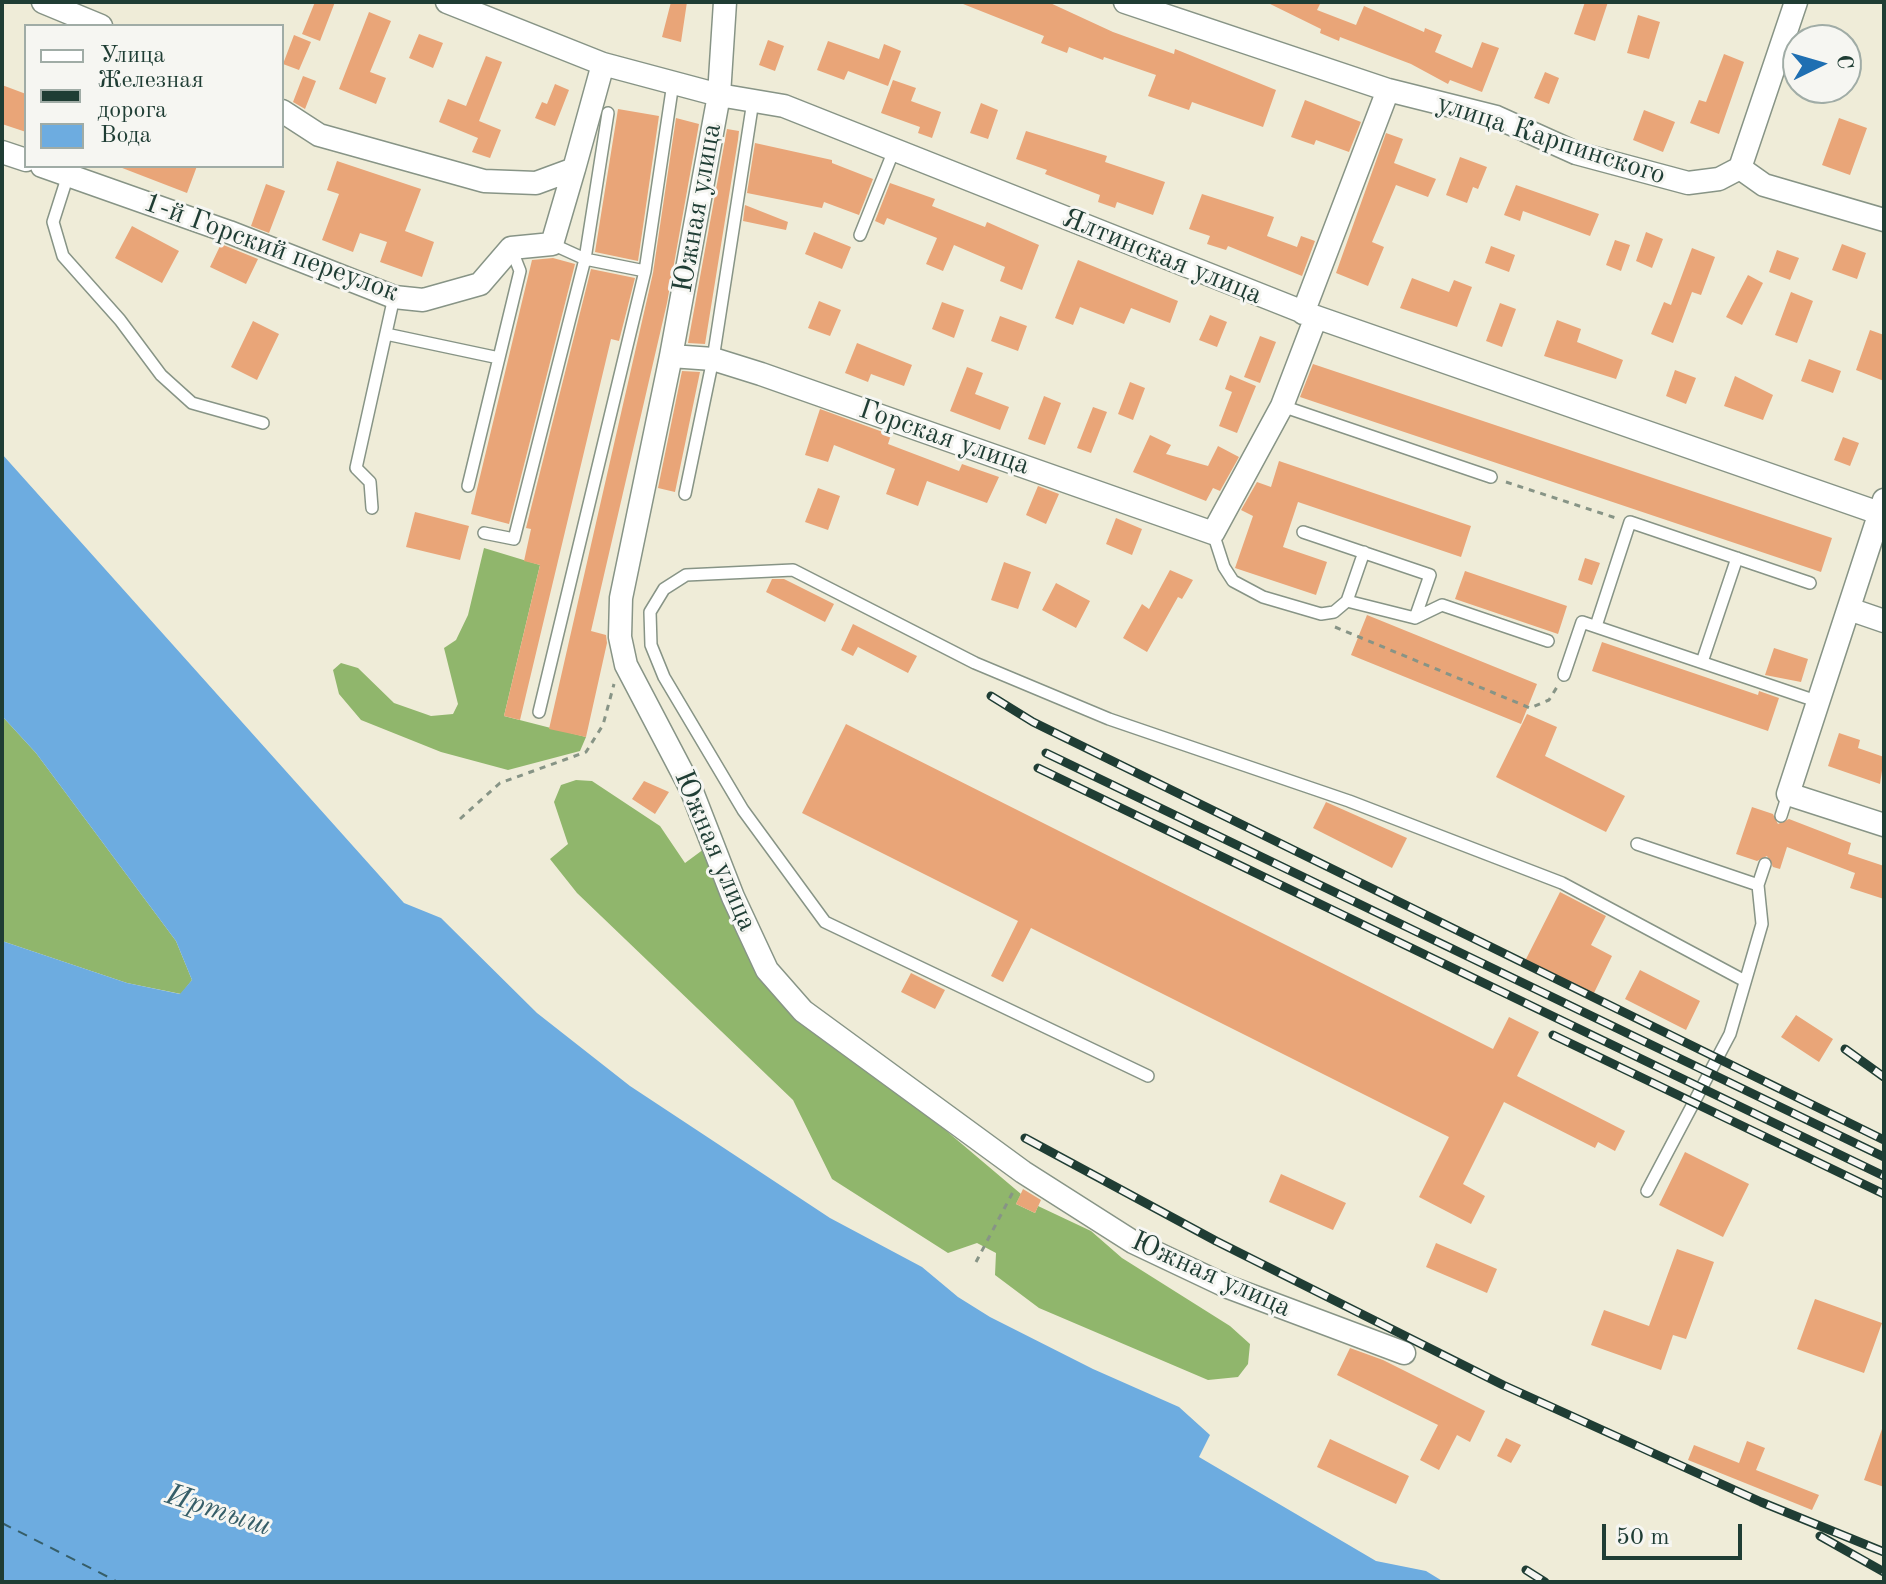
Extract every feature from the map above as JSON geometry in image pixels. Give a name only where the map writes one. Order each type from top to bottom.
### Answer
[{"type":"street","points":[[43,2],[96,24]]},
{"type":"street","name":"Ялтинская улица","points":[[447,2],[603,64],[719,95],[784,106],[1309,315],[1882,506]]},
{"type":"street","name":"Южная улица","points":[[725,2],[719,95],[671,356],[621,598],[620,637],[626,665],[691,789],[733,897],[767,970],[803,1011],[1023,1172],[1133,1242],[1228,1287],[1404,1353]]},
{"type":"street","name":"улица Карпинского","points":[[1125,2],[1388,90],[1496,117],[1576,153],[1688,183],[1719,179],[1740,168]]},
{"type":"street","points":[[1796,2],[1740,168],[1764,185],[1884,220]]},
{"type":"street","points":[[511,248],[552,244],[603,64]]},
{"type":"street","points":[[1213,533],[1282,406],[1309,315],[1388,90]]},
{"type":"street","points":[[284,112],[319,135],[484,181],[536,183],[574,169]]},
{"type":"street","points":[[2,152],[24,159]]},
{"type":"street","name":"1-й Горский переулок","points":[[48,168],[229,232],[394,297],[423,300],[480,284],[511,248]]},
{"type":"street","name":"Горская улица","points":[[671,356],[713,359],[1213,533]]},
{"type":"street","points":[[1882,506],[1788,794],[1884,825]]},
{"type":"street","points":[[1849,609],[1884,621]]},
{"type":"lane","points":[[539,712],[645,271],[673,83]]},
{"type":"lane","points":[[685,494],[713,359],[753,101]]},
{"type":"lane","points":[[484,533],[514,539],[585,259],[608,113]]},
{"type":"lane","points":[[860,235],[894,150]]},
{"type":"lane","points":[[68,175],[53,222],[63,256],[120,320],[161,375],[192,403],[263,423]]},
{"type":"lane","points":[[552,244],[585,259],[645,271]]},
{"type":"lane","points":[[468,486],[520,271],[511,248]]},
{"type":"lane","points":[[372,508],[370,482],[356,468],[394,297]]},
{"type":"lane","points":[[386,334],[499,358]]},
{"type":"lane","points":[[1282,406],[1491,477]]},
{"type":"lane","points":[[1596,626],[1630,522],[1810,583]]},
{"type":"lane","points":[[1303,532],[1430,575],[1415,618]]},
{"type":"lane","points":[[1213,533],[1224,567],[1233,581],[1263,597],[1307,611],[1327,613],[1347,601],[1364,552]]},
{"type":"lane","points":[[1702,662],[1737,558]]},
{"type":"lane","points":[[1148,1076],[825,922],[743,810],[664,677],[651,645],[650,612],[664,589],[686,575],[793,570],[975,663],[1109,719],[1349,801],[1562,883],[1745,981]]},
{"type":"lane","points":[[1347,601],[1415,618],[1442,605],[1548,641]]},
{"type":"lane","points":[[1564,675],[1582,622],[1819,702]]},
{"type":"lane","points":[[1781,816],[1788,794]]},
{"type":"lane","points":[[1637,844],[1758,885]]},
{"type":"lane","points":[[1647,1191],[1730,1034],[1762,924],[1758,885],[1765,864]]},
{"type":"path","points":[[1491,477],[1630,522]]},
{"type":"path","points":[[1327,613],[1335,628],[1346,634],[1530,708],[1549,700],[1564,675]]},
{"type":"path","points":[[460,819],[500,783],[586,752],[603,725],[614,678]]},
{"type":"path","points":[[976,1262],[1023,1172]]},
{"type":"green space","points":[[484,548],[540,565],[504,716],[586,737],[580,751],[508,770],[441,752],[361,720],[339,694],[333,670],[341,663],[358,668],[394,703],[431,716],[453,714],[458,704],[444,648],[456,640],[468,615]]},
{"type":"green space","points":[[2,716],[36,753],[176,941],[192,980],[181,994],[127,983],[2,941]]},
{"type":"green space","points":[[576,780],[592,781],[660,826],[685,863],[704,849],[768,980],[1021,1194],[1016,1204],[1035,1213],[1038,1206],[1091,1231],[1122,1258],[1230,1326],[1250,1344],[1248,1364],[1238,1377],[1208,1380],[1039,1308],[995,1275],[996,1253],[977,1243],[948,1253],[832,1179],[793,1100],[577,893],[550,859],[568,844],[554,802],[561,785]]},
{"type":"water","name":"Иртыш","points":[[2,454],[404,903],[441,918],[537,1013],[630,1086],[830,1218],[922,1267],[958,1297],[990,1317],[1093,1369],[1179,1407],[1210,1435],[1199,1457],[1376,1561],[1426,1571],[1444,1582],[2,1582],[2,941],[127,983],[180,994],[192,980],[176,941],[36,753],[2,716]]},
{"type":"building","points":[[315,2],[335,2],[320,41],[302,34]]},
{"type":"building","points":[[671,2],[687,2],[681,42],[662,37]]},
{"type":"building","points":[[958,2],[1048,2],[1113,32],[1174,54],[1175,49],[1276,90],[1263,127],[1192,102],[1189,110],[1148,96],[1156,75],[1069,47],[1067,53],[1041,43],[1044,36]]},
{"type":"building","points":[[1266,2],[1321,2],[1317,10],[1356,25],[1364,6],[1424,32],[1425,28],[1442,35],[1435,52],[1472,68],[1482,42],[1499,48],[1482,92],[1450,80],[1448,84],[1411,64],[1340,37],[1339,41]]},
{"type":"building","points":[[1585,2],[1608,2],[1595,41],[1574,34]]},
{"type":"building","points":[[369,12],[391,21],[370,72],[386,78],[376,104],[339,89]]},
{"type":"building","points":[[1638,15],[1660,22],[1649,59],[1627,53]]},
{"type":"building","points":[[419,34],[443,43],[433,68],[409,58]]},
{"type":"building","points":[[294,35],[311,42],[299,70],[284,64]]},
{"type":"building","points":[[768,40],[784,46],[775,71],[759,65]]},
{"type":"building","points":[[828,41],[879,59],[884,44],[901,51],[888,86],[848,71],[844,80],[817,70]]},
{"type":"building","points":[[1724,54],[1744,62],[1719,134],[1690,123],[1699,100],[1706,102]]},
{"type":"building","points":[[486,56],[502,62],[479,121],[501,130],[490,158],[472,152],[478,138],[439,122],[448,99],[466,106]]},
{"type":"building","points":[[1545,72],[1559,78],[1549,104],[1534,98]]},
{"type":"building","points":[[303,76],[316,81],[305,109],[293,102]]},
{"type":"building","points":[[893,80],[916,88],[911,101],[941,112],[932,138],[918,133],[920,127],[881,113]]},
{"type":"building","points":[[555,84],[569,90],[555,126],[535,118],[542,102],[547,104]]},
{"type":"building","points":[[2,85],[24,93],[24,131],[2,124]]},
{"type":"building","points":[[1305,100],[1361,122],[1349,152],[1316,140],[1314,145],[1291,137]]},
{"type":"building","points":[[981,103],[998,110],[988,139],[970,133]]},
{"type":"building","points":[[618,109],[659,116],[638,261],[595,252]]},
{"type":"building","points":[[1644,110],[1675,122],[1663,152],[1633,140]]},
{"type":"building","points":[[676,118],[699,124],[667,303],[591,631],[606,635],[607,643],[586,737],[549,729],[653,273]]},
{"type":"building","points":[[1839,118],[1867,128],[1850,175],[1822,165]]},
{"type":"building","points":[[727,129],[739,131],[705,344],[688,343]]},
{"type":"building","points":[[1026,131],[1107,156],[1105,162],[1165,182],[1153,215],[1117,202],[1115,208],[1098,202],[1100,195],[1016,159]]},
{"type":"building","points":[[1386,133],[1403,139],[1394,163],[1436,179],[1428,197],[1396,185],[1372,242],[1384,247],[1368,286],[1336,273]]},
{"type":"building","points":[[755,143],[832,160],[832,163],[873,179],[859,215],[824,202],[822,208],[747,193]]},
{"type":"building","points":[[1460,157],[1487,167],[1478,189],[1473,187],[1467,203],[1446,195]]},
{"type":"building","points":[[337,161],[421,189],[405,231],[434,242],[422,277],[380,262],[387,242],[360,233],[353,252],[322,240],[339,194],[327,190]]},
{"type":"building","points":[[122,168],[196,168],[187,193]]},
{"type":"building","points":[[890,183],[935,199],[932,206],[985,227],[987,222],[1039,245],[1022,290],[1000,281],[1005,267],[954,245],[943,271],[926,264],[937,238],[887,218],[884,225],[875,221]]},
{"type":"building","points":[[266,184],[285,191],[269,233],[251,226]]},
{"type":"building","points":[[1516,185],[1599,214],[1590,236],[1523,211],[1520,221],[1504,215]]},
{"type":"building","points":[[1202,194],[1274,217],[1267,236],[1297,247],[1301,236],[1315,241],[1302,276],[1228,246],[1226,250],[1207,244],[1210,236],[1189,229]]},
{"type":"building","points":[[745,205],[788,222],[786,230],[743,221]]},
{"type":"building","points":[[132,226],[179,251],[162,283],[115,258]]},
{"type":"building","points":[[814,232],[851,247],[842,269],[805,254]]},
{"type":"building","points":[[1646,232],[1663,239],[1652,268],[1636,261]]},
{"type":"building","points":[[1615,240],[1630,245],[1621,271],[1606,265]]},
{"type":"building","points":[[221,244],[258,259],[246,284],[210,267]]},
{"type":"building","points":[[1842,244],[1866,253],[1857,279],[1832,270]]},
{"type":"building","points":[[1491,246],[1515,255],[1509,272],[1485,263]]},
{"type":"building","points":[[1692,248],[1715,257],[1701,295],[1692,292],[1673,343],[1651,334],[1664,302],[1671,305]]},
{"type":"building","points":[[1777,250],[1799,258],[1790,280],[1769,272]]},
{"type":"building","points":[[553,258],[575,264],[509,524],[471,514],[532,260]]},
{"type":"building","points":[[1078,260],[1178,301],[1170,323],[1131,308],[1124,324],[1080,307],[1073,325],[1055,318]]},
{"type":"building","points":[[591,269],[635,278],[619,341],[611,339],[520,720],[504,716],[540,565],[524,561],[531,529],[526,528]]},
{"type":"building","points":[[1748,275],[1763,283],[1742,325],[1726,317]]},
{"type":"building","points":[[1412,278],[1449,292],[1454,280],[1472,287],[1457,327],[1400,308]]},
{"type":"building","points":[[1791,292],[1813,301],[1797,343],[1775,335]]},
{"type":"building","points":[[819,301],[841,310],[830,336],[808,328]]},
{"type":"building","points":[[942,302],[964,310],[954,338],[932,329]]},
{"type":"building","points":[[1500,303],[1516,309],[1502,347],[1486,341]]},
{"type":"building","points":[[1210,315],[1227,322],[1217,347],[1199,340]]},
{"type":"building","points":[[1000,316],[1027,326],[1018,351],[991,341]]},
{"type":"building","points":[[1557,320],[1581,329],[1577,342],[1623,360],[1616,379],[1544,356]]},
{"type":"building","points":[[253,321],[279,334],[257,380],[231,367]]},
{"type":"building","points":[[1870,330],[1884,335],[1884,381],[1856,370]]},
{"type":"building","points":[[1260,336],[1276,342],[1260,383],[1244,377]]},
{"type":"building","points":[[857,343],[912,365],[904,386],[871,374],[868,382],[845,373]]},
{"type":"building","points":[[1809,359],[1841,371],[1833,393],[1801,381]]},
{"type":"building","points":[[1313,364],[1832,538],[1821,572],[1300,397]]},
{"type":"building","points":[[967,367],[983,373],[975,394],[1009,407],[1000,430],[950,411]]},
{"type":"building","points":[[1675,370],[1696,378],[1686,404],[1666,396]]},
{"type":"building","points":[[682,371],[700,372],[675,492],[658,488]]},
{"type":"building","points":[[1230,375],[1256,386],[1237,433],[1219,426],[1232,392],[1225,389]]},
{"type":"building","points":[[1735,376],[1773,395],[1763,420],[1724,406]]},
{"type":"building","points":[[1130,382],[1145,388],[1133,420],[1118,414]]},
{"type":"building","points":[[1044,396],[1061,403],[1045,445],[1028,439]]},
{"type":"building","points":[[1093,407],[1107,412],[1091,453],[1077,448]]},
{"type":"building","points":[[820,409],[891,435],[888,444],[959,471],[962,464],[999,477],[987,503],[927,481],[918,506],[886,494],[895,469],[834,445],[828,462],[805,455]]},
{"type":"building","points":[[1150,435],[1171,445],[1166,454],[1208,466],[1218,446],[1239,457],[1220,491],[1213,488],[1206,501],[1133,472]]},
{"type":"building","points":[[1843,437],[1859,443],[1850,466],[1834,460]]},
{"type":"building","points":[[1279,461],[1471,526],[1461,557],[1298,502],[1283,547],[1327,562],[1316,595],[1235,568],[1253,516],[1241,510],[1257,482],[1271,487]]},
{"type":"building","points":[[1038,486],[1059,494],[1046,524],[1026,515]]},
{"type":"building","points":[[818,488],[840,496],[828,530],[805,522]]},
{"type":"building","points":[[415,512],[469,526],[460,560],[406,547]]},
{"type":"building","points":[[1116,518],[1142,529],[1132,555],[1106,544]]},
{"type":"building","points":[[1585,558],[1600,563],[1592,585],[1578,580]]},
{"type":"building","points":[[1004,562],[1031,572],[1018,609],[991,600]]},
{"type":"building","points":[[1170,570],[1193,580],[1182,599],[1178,597],[1147,652],[1123,638],[1142,604],[1149,609]]},
{"type":"building","points":[[1465,571],[1567,606],[1558,634],[1455,599]]},
{"type":"building","points":[[772,579],[784,579],[834,604],[825,622],[766,592]]},
{"type":"building","points":[[1056,583],[1090,601],[1076,628],[1042,610]]},
{"type":"building","points":[[1367,615],[1537,684],[1521,724],[1351,655]]},
{"type":"building","points":[[853,624],[917,656],[908,673],[858,647],[853,656],[841,650]]},
{"type":"building","points":[[1602,642],[1758,695],[1759,691],[1779,698],[1768,731],[1592,671]]},
{"type":"building","points":[[1774,648],[1808,659],[1801,682],[1765,675]]},
{"type":"building","points":[[1527,714],[1557,727],[1545,756],[1625,796],[1606,832],[1496,777]]},
{"type":"building","points":[[846,724],[1493,1049],[1509,1017],[1539,1032],[1517,1076],[1625,1131],[1615,1151],[1598,1142],[1595,1148],[1504,1102],[1463,1184],[1485,1196],[1471,1224],[1419,1197],[1449,1137],[1031,928],[1003,982],[991,976],[1018,921],[802,813]]},
{"type":"building","points":[[1839,733],[1860,740],[1858,748],[1884,757],[1880,784],[1828,766]]},
{"type":"building","points":[[644,781],[669,792],[655,814],[632,799]]},
{"type":"building","points":[[1326,802],[1407,838],[1392,868],[1313,828]]},
{"type":"building","points":[[1752,807],[1773,814],[1778,824],[1789,819],[1851,843],[1848,854],[1884,866],[1884,899],[1850,888],[1855,873],[1787,847],[1780,869],[1773,867],[1767,856],[1757,861],[1736,854]]},
{"type":"building","points":[[1560,892],[1606,916],[1591,945],[1612,956],[1593,995],[1525,961]]},
{"type":"building","points":[[1640,970],[1700,1001],[1686,1030],[1625,999]]},
{"type":"building","points":[[911,973],[945,990],[935,1009],[901,992]]},
{"type":"building","points":[[1796,1015],[1833,1039],[1819,1062],[1781,1037]]},
{"type":"building","points":[[1685,1152],[1749,1184],[1723,1237],[1659,1205]]},
{"type":"building","points":[[1281,1174],[1346,1203],[1333,1230],[1269,1202]]},
{"type":"building","points":[[1023,1189],[1041,1200],[1035,1213],[1016,1204]]},
{"type":"building","points":[[1436,1243],[1497,1269],[1487,1293],[1426,1267]]},
{"type":"building","points":[[1677,1249],[1714,1262],[1686,1339],[1673,1335],[1661,1370],[1591,1345],[1604,1310],[1649,1326]]},
{"type":"building","points":[[1815,1299],[1882,1323],[1864,1373],[1797,1349]]},
{"type":"building","points":[[1350,1348],[1383,1360],[1485,1411],[1470,1442],[1457,1435],[1439,1470],[1420,1460],[1438,1425],[1337,1375]]},
{"type":"building","points":[[1884,1430],[1884,1487],[1864,1480]]},
{"type":"building","points":[[1506,1438],[1521,1445],[1511,1463],[1497,1456]]},
{"type":"building","points":[[1330,1439],[1409,1476],[1396,1504],[1317,1467]]},
{"type":"building","points":[[1747,1441],[1765,1448],[1756,1470],[1819,1495],[1812,1510],[1688,1460],[1694,1445],[1739,1463]]},
{"type":"ferry route","points":[[2,1523],[118,1582]]},
{"type":"railway","points":[[991,696],[1033,722],[1884,1140]]},
{"type":"railway","points":[[1046,753],[1884,1157]]},
{"type":"railway","points":[[1038,768],[1884,1176]]},
{"type":"railway","points":[[1553,1035],[1884,1194]]},
{"type":"railway","points":[[1845,1049],[1884,1077]]},
{"type":"railway","points":[[1025,1138],[1216,1241],[1503,1385],[1761,1502],[1884,1552]]},
{"type":"railway","points":[[1820,1536],[1884,1572]]},
{"type":"railway","points":[[1526,1570],[1545,1582]]}]
